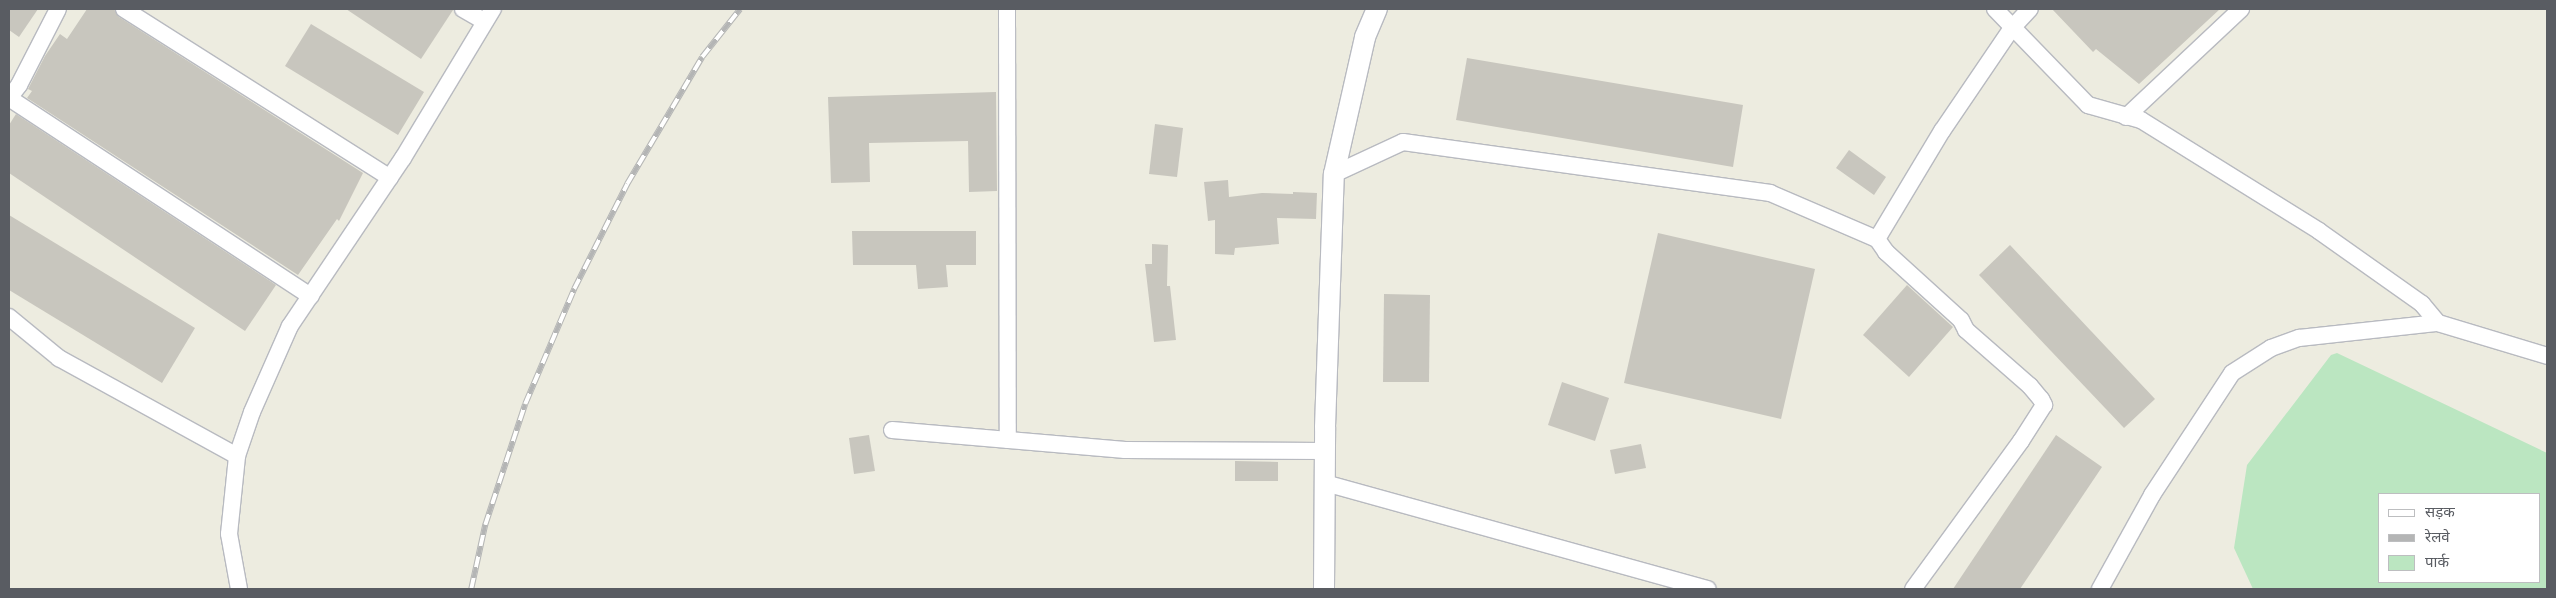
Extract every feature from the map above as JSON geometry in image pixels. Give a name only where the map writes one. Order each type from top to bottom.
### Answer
[{"type":"street","points":[[58,9],[19,85],[9,98],[311,296]]},
{"type":"street","points":[[124,9],[390,178]]},
{"type":"street","points":[[239,589],[229,534],[237,456],[252,412],[290,326],[390,178],[488,15],[463,9]]},
{"type":"street","points":[[1007,9],[1008,440]]},
{"type":"street","points":[[1324,589],[1325,451],[1334,174],[1365,36],[1377,9]]},
{"type":"street","points":[[1995,9],[2088,105],[2141,120],[2319,231],[2422,304],[2438,323]]},
{"type":"street","points":[[1877,239],[1942,131],[2012,28],[2030,9]]},
{"type":"street","points":[[2126,117],[2240,9]]},
{"type":"street","points":[[1334,174],[1403,142],[1770,192],[1877,239],[1886,252],[1961,320],[1966,330],[2030,386],[2044,405],[2021,441],[1913,589]]},
{"type":"street","points":[[9,317],[59,358],[237,456]]},
{"type":"street","points":[[2100,589],[2152,495],[2232,373],[2271,348],[2298,338],[2438,323],[2547,356]]},
{"type":"street","points":[[892,430],[1125,450],[1325,451]]},
{"type":"street","points":[[1325,483],[1708,589]]},
{"type":"green space","points":[[2337,353],[2547,453],[2547,589],[2253,589],[2234,548],[2247,465],[2331,355]]},
{"type":"building","points":[[9,9],[38,9],[19,37],[9,30]]},
{"type":"building","points":[[87,9],[114,9],[119,17],[363,173],[339,221],[337,219],[298,275],[27,98],[32,91],[28,89],[45,56],[60,34],[67,39]]},
{"type":"building","points":[[346,9],[453,9],[453,10],[421,59]]},
{"type":"building","points":[[2052,9],[2220,9],[2139,84],[2096,49],[2093,52]]},
{"type":"building","points":[[311,24],[424,92],[398,135],[285,66]]},
{"type":"building","points":[[1467,58],[1743,105],[1733,167],[1456,120]]},
{"type":"building","points":[[996,92],[997,191],[969,192],[968,141],[869,143],[870,182],[831,183],[828,97]]},
{"type":"building","points":[[16,114],[276,285],[245,331],[9,173],[9,125]]},
{"type":"building","points":[[1155,124],[1183,128],[1177,177],[1149,174]]},
{"type":"building","points":[[1849,150],[1886,177],[1874,195],[1836,168]]},
{"type":"building","points":[[1228,180],[1229,197],[1262,193],[1317,193],[1316,219],[1277,218],[1279,244],[1235,248],[1234,255],[1215,254],[1215,220],[1208,221],[1204,182]]},
{"type":"building","points":[[9,215],[195,328],[162,383],[9,290]]},
{"type":"building","points":[[852,231],[976,231],[976,265],[946,265],[948,287],[918,289],[916,265],[853,265]]},
{"type":"building","points":[[1658,233],[1815,269],[1781,419],[1624,383]]},
{"type":"building","points":[[1152,244],[1168,245],[1167,286],[1170,286],[1176,340],[1154,342],[1145,264],[1152,264]]},
{"type":"building","points":[[2010,245],[2155,399],[2124,428],[1979,275]]},
{"type":"building","points":[[1907,285],[1953,327],[1909,377],[1863,335]]},
{"type":"building","points":[[1384,294],[1430,295],[1429,382],[1383,382]]},
{"type":"building","points":[[1562,382],[1609,398],[1595,441],[1548,425]]},
{"type":"building","points":[[869,435],[875,471],[854,474],[849,438]]},
{"type":"building","points":[[2056,435],[2102,467],[2020,589],[1953,589]]},
{"type":"building","points":[[1641,444],[1646,468],[1615,474],[1610,450]]},
{"type":"building","points":[[1235,461],[1278,462],[1278,481],[1235,481]]},
{"type":"railway","points":[[471,589],[485,525],[525,404],[574,289],[627,184],[702,57],[740,9]]}]
